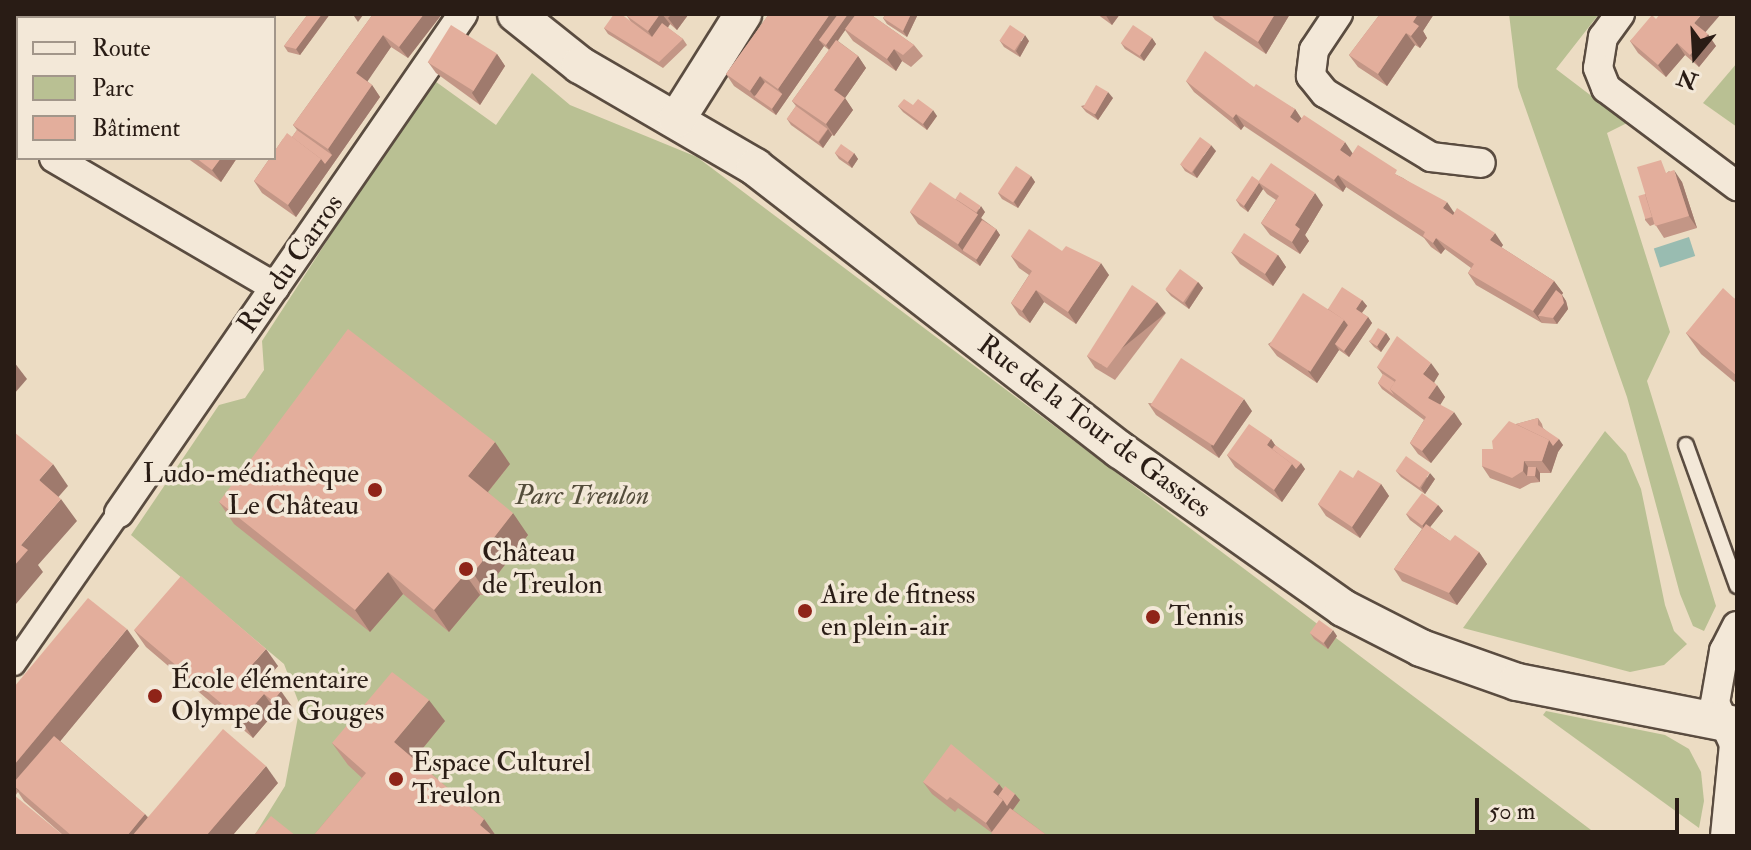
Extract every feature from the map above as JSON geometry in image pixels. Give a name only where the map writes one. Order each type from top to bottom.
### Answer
[{"type":"street","name":"Rue du Carros","points":[[119,513],[463,14]]},
{"type":"street","name":"Rue de la Tour de Gassies","points":[[516,14],[580,65],[755,167],[1120,450],[1343,608],[1421,648],[1517,682],[1732,725]]},
{"type":"street","points":[[677,119],[743,14]]},
{"type":"street","points":[[1338,14],[1314,50],[1311,76],[1325,93],[1431,157],[1481,163]]},
{"type":"street","points":[[1620,14],[1603,37],[1598,68],[1606,88],[1737,186]]},
{"type":"street","points":[[57,160],[275,287]]},
{"type":"street","points":[[14,664],[119,513]]},
{"type":"street","points":[[1725,836],[1734,754],[1732,725],[1715,703],[1724,651],[1737,626]]},
{"type":"lane","points":[[1686,445],[1737,586]]},
{"type":"green space","points":[[1509,14],[1599,14],[1556,69],[1627,123],[1607,133],[1670,332],[1647,381],[1716,606],[1704,631],[1693,626],[1680,594],[1627,397],[1518,87]]},
{"type":"green space","points":[[1737,63],[1737,127],[1703,103]]},
{"type":"green space","name":"Parc Treulon","points":[[532,73],[570,105],[697,157],[1599,836],[254,836],[285,786],[300,706],[284,664],[131,535],[219,405],[245,398],[264,370],[262,341],[432,79],[496,125]]},
{"type":"green space","points":[[1605,431],[1626,454],[1641,489],[1665,605],[1674,631],[1687,644],[1664,665],[1630,672],[1463,628]]},
{"type":"green space","points":[[1546,711],[1665,735],[1689,749],[1701,772],[1704,801],[1699,828],[1543,715]]},
{"type":"water","points":[[1689,237],[1695,256],[1660,267],[1654,248]]},
{"type":"building","points":[[308,14],[322,14],[296,49],[284,46]]},
{"type":"building","points":[[373,14],[424,14],[399,47],[383,35],[356,73],[372,85],[328,149],[293,125]]},
{"type":"building","points":[[614,14],[621,14],[652,37],[662,23],[683,39],[659,62],[604,28]]},
{"type":"building","points":[[628,14],[660,14],[648,31]]},
{"type":"building","points":[[769,14],[830,14],[778,89],[760,76],[750,91],[726,74]]},
{"type":"building","points":[[838,14],[848,14],[826,45],[819,40]]},
{"type":"building","points":[[856,14],[870,14],[914,45],[903,55],[894,49],[887,59],[845,29]]},
{"type":"building","points":[[886,14],[911,14],[903,31],[883,18]]},
{"type":"building","points":[[1216,14],[1275,14],[1258,42]]},
{"type":"building","points":[[1380,14],[1418,14],[1413,22],[1419,26],[1411,36],[1406,33],[1378,74],[1349,55]]},
{"type":"building","points":[[1660,14],[1702,14],[1694,23],[1708,34],[1690,55],[1677,43],[1658,65],[1630,41],[1652,15],[1656,19]]},
{"type":"building","points":[[451,25],[497,54],[473,91],[428,62]]},
{"type":"building","points":[[1010,25],[1025,35],[1014,51],[999,41]]},
{"type":"building","points":[[1133,25],[1152,38],[1140,56],[1121,43]]},
{"type":"building","points":[[836,40],[858,56],[834,90],[845,98],[826,124],[792,101]]},
{"type":"building","points":[[1205,51],[1254,87],[1256,84],[1295,109],[1290,117],[1298,123],[1304,115],[1345,142],[1340,150],[1350,157],[1358,145],[1397,170],[1395,174],[1447,202],[1443,208],[1453,215],[1457,208],[1495,233],[1490,240],[1554,281],[1533,311],[1468,273],[1474,264],[1436,238],[1433,243],[1423,236],[1425,232],[1338,175],[1334,180],[1236,114],[1233,118],[1186,81]]},
{"type":"building","points":[[765,82],[782,94],[772,109],[755,97]]},
{"type":"building","points":[[1096,85],[1108,92],[1095,115],[1083,108]]},
{"type":"building","points":[[904,99],[913,105],[918,99],[933,110],[923,124],[898,106]]},
{"type":"building","points":[[796,106],[828,129],[818,142],[787,119]]},
{"type":"building","points":[[297,130],[332,155],[325,164],[292,137]]},
{"type":"building","points":[[287,133],[321,159],[288,205],[254,181],[269,160],[276,160],[276,149]]},
{"type":"building","points":[[1200,137],[1211,145],[1191,173],[1180,165]]},
{"type":"building","points":[[841,144],[854,153],[848,162],[835,153]]},
{"type":"building","points":[[199,160],[220,160],[212,170]]},
{"type":"building","points":[[1661,160],[1666,173],[1674,170],[1689,216],[1655,226],[1637,167]]},
{"type":"building","points":[[1271,163],[1315,193],[1295,225],[1300,229],[1292,242],[1261,223],[1279,196],[1258,182]]},
{"type":"building","points":[[1016,166],[1031,176],[1013,203],[998,193]]},
{"type":"building","points":[[1252,176],[1259,183],[1244,206],[1236,200]]},
{"type":"building","points":[[930,182],[978,214],[958,244],[910,212]]},
{"type":"building","points":[[960,192],[981,206],[976,213],[956,199]]},
{"type":"building","points":[[1645,194],[1652,217],[1645,219],[1638,196]]},
{"type":"building","points":[[982,220],[996,229],[977,259],[962,250]]},
{"type":"building","points":[[1029,229],[1062,251],[1066,246],[1101,263],[1068,312],[1036,290],[1022,311],[1011,303],[1032,271],[1011,256]]},
{"type":"building","points":[[1244,233],[1278,255],[1265,274],[1231,252]]},
{"type":"building","points":[[1180,269],[1198,282],[1183,302],[1165,289]]},
{"type":"building","points":[[1132,285],[1157,302],[1107,368],[1087,356]]},
{"type":"building","points":[[1342,287],[1362,300],[1356,309],[1368,317],[1344,351],[1335,344],[1348,325],[1328,309]]},
{"type":"building","points":[[1723,288],[1735,299],[1737,297],[1737,376],[1686,333]]},
{"type":"building","points":[[1556,290],[1562,295],[1564,303],[1553,318],[1538,316]]},
{"type":"building","points":[[1303,293],[1344,320],[1310,372],[1269,345]]},
{"type":"building","points":[[1378,328],[1386,333],[1377,346],[1370,342]]},
{"type":"building","name":"Ludo-médiathèque Le Château","points":[[348,329],[495,442],[468,476],[513,513],[482,553],[482,562],[473,573],[465,574],[434,610],[388,572],[355,610],[219,502]]},
{"type":"building","points":[[1397,336],[1431,363],[1423,374],[1437,385],[1428,398],[1454,412],[1422,451],[1410,443],[1426,417],[1390,389],[1396,380],[1377,367]]},
{"type":"building","points":[[1181,358],[1244,399],[1213,446],[1151,405]]},
{"type":"building","points":[[1383,374],[1395,382],[1390,389],[1394,395],[1378,383]]},
{"type":"building","points":[[1538,418],[1538,425],[1559,439],[1553,446],[1549,440],[1516,424]]},
{"type":"building","points":[[1509,421],[1549,440],[1542,461],[1524,461],[1523,471],[1512,478],[1482,466],[1482,449],[1493,449],[1492,441]]},
{"type":"building","points":[[1249,424],[1271,439],[1267,445],[1292,464],[1274,490],[1227,455]]},
{"type":"building","points":[[14,432],[53,464],[39,480],[61,499],[21,545],[28,550],[14,566]]},
{"type":"building","points":[[1275,445],[1301,463],[1296,469],[1272,449]]},
{"type":"building","points":[[1406,456],[1430,473],[1419,487],[1396,471]]},
{"type":"building","points":[[1528,467],[1536,467],[1535,476],[1527,476]]},
{"type":"building","points":[[1340,470],[1353,478],[1358,470],[1381,484],[1352,527],[1318,504]]},
{"type":"building","points":[[1422,493],[1438,505],[1422,526],[1406,514]]},
{"type":"building","points":[[1426,524],[1450,541],[1455,535],[1479,552],[1449,593],[1394,569]]},
{"type":"building","points":[[181,576],[266,649],[251,666],[281,691],[273,701],[264,694],[241,720],[134,630]]},
{"type":"building","points":[[88,598],[127,629],[14,765],[14,687]]},
{"type":"building","points":[[1319,620],[1333,630],[1323,643],[1310,633]]},
{"type":"building","name":"Espace Culturel Treulon","points":[[392,672],[429,700],[394,742],[484,819],[480,825],[493,836],[313,836],[366,773],[332,743]]},
{"type":"building","points":[[223,729],[266,766],[206,836],[132,836]]},
{"type":"building","points":[[54,736],[145,814],[127,836],[72,836],[14,786],[14,782]]},
{"type":"building","points":[[951,744],[999,784],[993,792],[1003,800],[986,823],[923,782]]},
{"type":"building","points":[[1005,786],[1015,794],[1007,806],[998,796]]},
{"type":"building","points":[[14,795],[64,836],[14,836]]},
{"type":"building","points":[[1010,808],[1048,836],[995,836],[991,833]]},
{"type":"building","points":[[271,816],[296,836],[253,836]]},
{"type":"place","name":"Ludo-médiathèque Le Château","points":[[375,490]]},
{"type":"place","name":"Château de Treulon","points":[[466,569]]},
{"type":"place","name":"Aire de fitness en plein-air","points":[[805,611]]},
{"type":"place","name":"Tennis","points":[[1153,617]]},
{"type":"place","name":"École élémentaire Olympe de Gouges","points":[[155,696]]},
{"type":"place","name":"Espace Culturel Treulon","points":[[396,779]]}]
